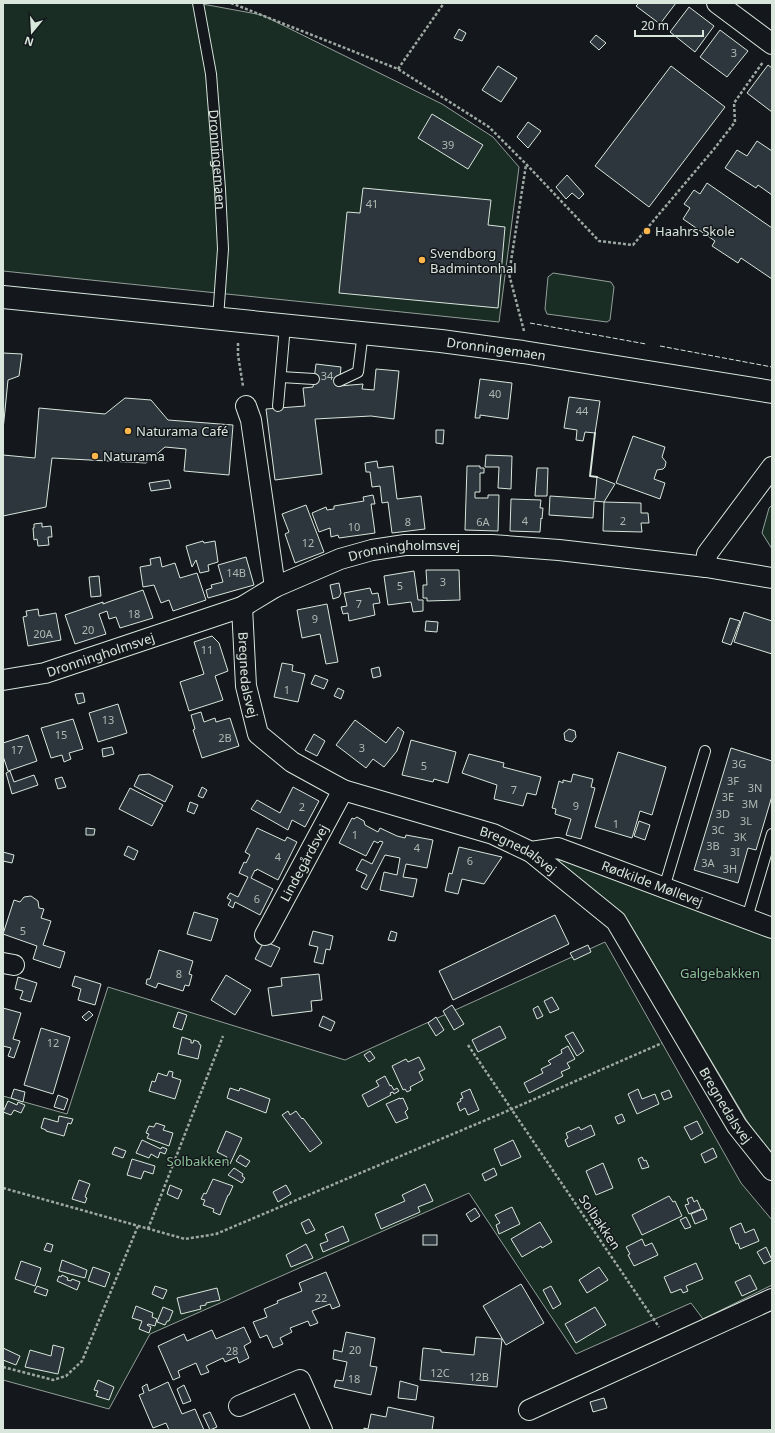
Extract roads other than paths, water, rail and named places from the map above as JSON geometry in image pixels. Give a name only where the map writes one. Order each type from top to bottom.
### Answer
[{"type":"street","points":[[717,3],[770,50]]},
{"type":"street","name":"Dronningemaen","points":[[3,298],[363,332],[523,352],[772,392]]},
{"type":"street","points":[[246,406],[251,420],[275,587]]},
{"type":"street","points":[[706,567],[707,554],[772,467]]},
{"type":"street","name":"Dronningholmsvej","points":[[3,680],[45,673],[242,607],[275,587],[340,559],[372,550],[405,545],[500,545],[559,550],[706,567],[772,578]]},
{"type":"street","name":"Bregnedalsvej","points":[[242,607],[246,686],[258,734],[292,762],[343,790],[493,834],[531,852],[616,921],[737,1126],[772,1170]]},
{"type":"street","name":"Lindegårdsvej","points":[[265,934],[343,790]]},
{"type":"street","name":"Rødkilde Møllevej","points":[[531,852],[558,848],[772,928]]},
{"type":"street","points":[[529,1410],[672,1346],[772,1299]]},
{"type":"street","points":[[239,1406],[300,1380],[322,1430]]},
{"type":"lane","name":"Dronningemaen","points":[[198,3],[211,74],[220,189],[223,249],[218,318]]},
{"type":"lane","points":[[278,406],[286,325]]},
{"type":"lane","points":[[339,381],[358,372],[363,332]]},
{"type":"lane","points":[[281,377],[314,379]]},
{"type":"lane","points":[[664,888],[705,751]]},
{"type":"lane","points":[[747,918],[772,834]]},
{"type":"place","name":"Haahrs Skole","points":[[647,231]]},
{"type":"place","name":"Svendborg Badmintonhal","points":[[422,260]]},
{"type":"place","name":"Naturama Café","points":[[128,431]]},
{"type":"place","name":"Naturama","points":[[95,456]]},
{"type":"park label","name":"Galgebakken","points":[[720,973]]},
{"type":"park label","name":"Solbakken","points":[[198,1161]]}]
